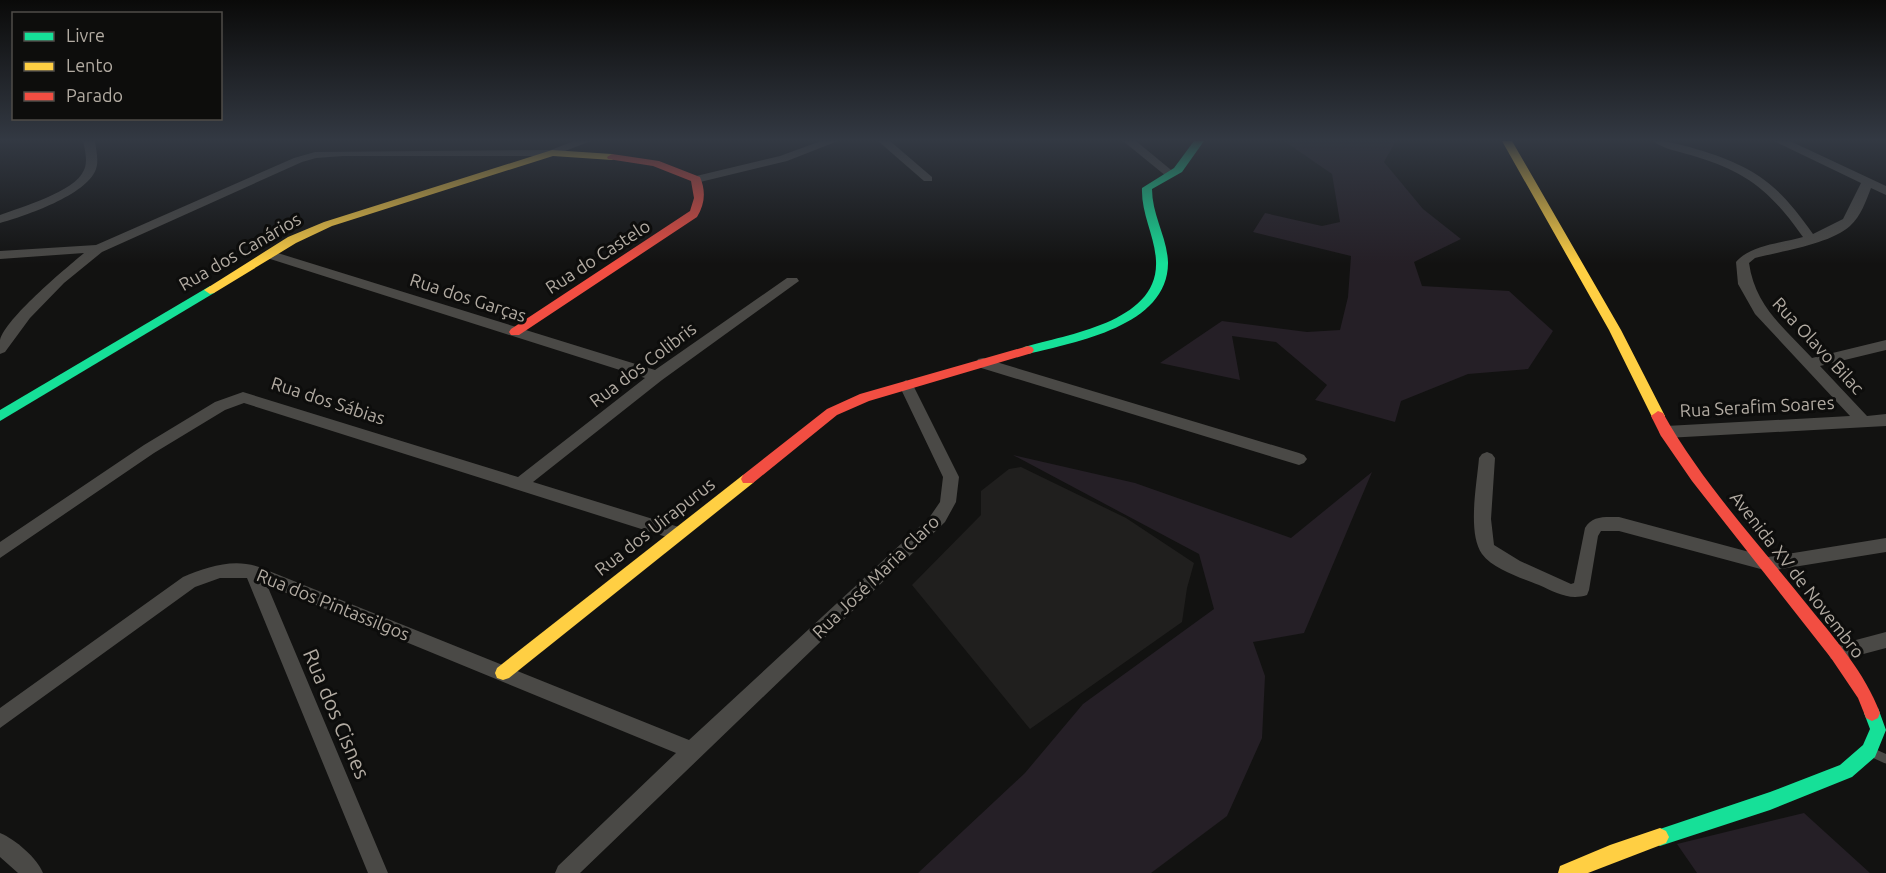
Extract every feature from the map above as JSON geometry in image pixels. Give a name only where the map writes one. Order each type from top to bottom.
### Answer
[{"type":"street","points":[[0,219],[67,191],[81,182]]},
{"type":"street","points":[[0,349],[25,315],[59,279],[98,249],[249,182]]},
{"type":"street","name":"Rua dos Canários","points":[[0,416],[268,254],[328,224],[465,182]]},
{"type":"street","name":"Rua do Castelo","points":[[515,332],[693,215],[700,206],[701,194],[697,182]]},
{"type":"street","points":[[906,385],[1095,331],[1120,320],[1154,296],[1161,284],[1162,265],[1146,193],[1151,184],[1155,182]]},
{"type":"street","name":"Avenida XV de Novembro","points":[[1531,182],[1610,320],[1666,432],[1697,477],[1837,653],[1865,694],[1878,729],[1869,751]]},
{"type":"street","points":[[1761,182],[1775,194],[1810,238],[1832,232],[1845,225],[1853,214],[1868,182]]},
{"type":"street","points":[[1869,182],[1886,191]]},
{"type":"street","name":"Rua Olavo Bilac","points":[[1810,238],[1751,255],[1742,262],[1745,284],[1760,311],[1862,420]]},
{"type":"street","points":[[0,255],[98,249]]},
{"type":"street","name":"Rua dos Garças","points":[[268,254],[657,376]]},
{"type":"street","name":"Rua dos Colibris","points":[[521,483],[657,376],[792,281]]},
{"type":"street","points":[[1809,363],[1886,345]]},
{"type":"street","points":[[983,363],[1299,459]]},
{"type":"street","name":"Rua dos Uirapurus","points":[[503,673],[676,533],[832,412],[865,397],[906,385]]},
{"type":"street","name":"Rua José Maria Claro","points":[[566,873],[692,750],[935,523],[945,510],[952,493],[951,477],[906,385]]},
{"type":"street","name":"Rua dos Sábias","points":[[0,551],[149,449],[220,406],[243,397],[676,533]]},
{"type":"street","name":"Rua Serafim Soares","points":[[1666,432],[1886,420]]},
{"type":"street","points":[[1487,458],[1484,527],[1485,542],[1489,550],[1504,561],[1570,591],[1581,590],[1590,536],[1593,528],[1598,524],[1619,524],[1768,564],[1886,545]]},
{"type":"street","name":"Rua dos Pintassilgos","points":[[0,719],[189,582],[217,571],[231,569],[253,572],[692,750]]},
{"type":"street","name":"Rua dos Cisnes","points":[[253,572],[378,873]]},
{"type":"street","points":[[1837,653],[1886,640]]},
{"type":"street","points":[[1567,873],[1610,854],[1781,797],[1846,771],[1869,751]]},
{"type":"street","points":[[0,843],[33,873]]},
{"type":"lane","points":[[1869,751],[1886,759]]},
{"type":"shaded area","points":[[1333,182],[1400,182],[1423,209],[1461,239],[1414,262],[1422,286],[1509,291],[1553,331],[1528,369],[1468,374],[1401,401],[1395,422],[1315,400],[1327,385],[1276,342],[1232,336],[1240,380],[1160,363],[1222,321],[1307,332],[1340,330],[1348,297],[1351,256],[1253,232],[1265,213],[1322,226],[1340,222]]},
{"type":"shaded area","points":[[1013,455],[1135,483],[1291,538],[1372,472],[1304,633],[1253,642],[1265,676],[1262,738],[1227,816],[1151,873],[918,873],[1025,773],[1083,704],[1214,609],[1199,554]]},
{"type":"shaded area","points":[[1021,467],[1126,518],[1194,563],[1187,588],[1182,622],[1030,729],[912,585],[981,515],[981,491],[1009,469]]},
{"type":"shaded area","points":[[1804,813],[1870,873],[1697,873],[1677,844]]},
{"type":"traffic: fast","points":[[1028,350],[1115,323],[1135,312],[1151,298],[1161,281],[1162,260],[1150,215],[1147,188],[1158,182]]},
{"type":"traffic: fast","points":[[0,416],[210,290]]},
{"type":"traffic: fast","points":[[1660,837],[1770,801],[1846,771],[1869,751],[1878,729],[1872,713]]},
{"type":"traffic: slow","points":[[210,290],[292,240],[328,224],[461,182]]},
{"type":"traffic: slow","points":[[1530,182],[1615,330],[1658,416]]},
{"type":"traffic: slow","points":[[503,673],[748,479]]},
{"type":"traffic: slow","points":[[1567,873],[1610,854],[1660,837]]},
{"type":"traffic: jam","points":[[515,332],[693,215],[699,198],[697,182]]},
{"type":"traffic: jam","points":[[748,479],[832,412],[865,397],[1028,350]]},
{"type":"traffic: jam","points":[[1658,416],[1666,432],[1697,477],[1837,653],[1865,694],[1872,713]]}]
